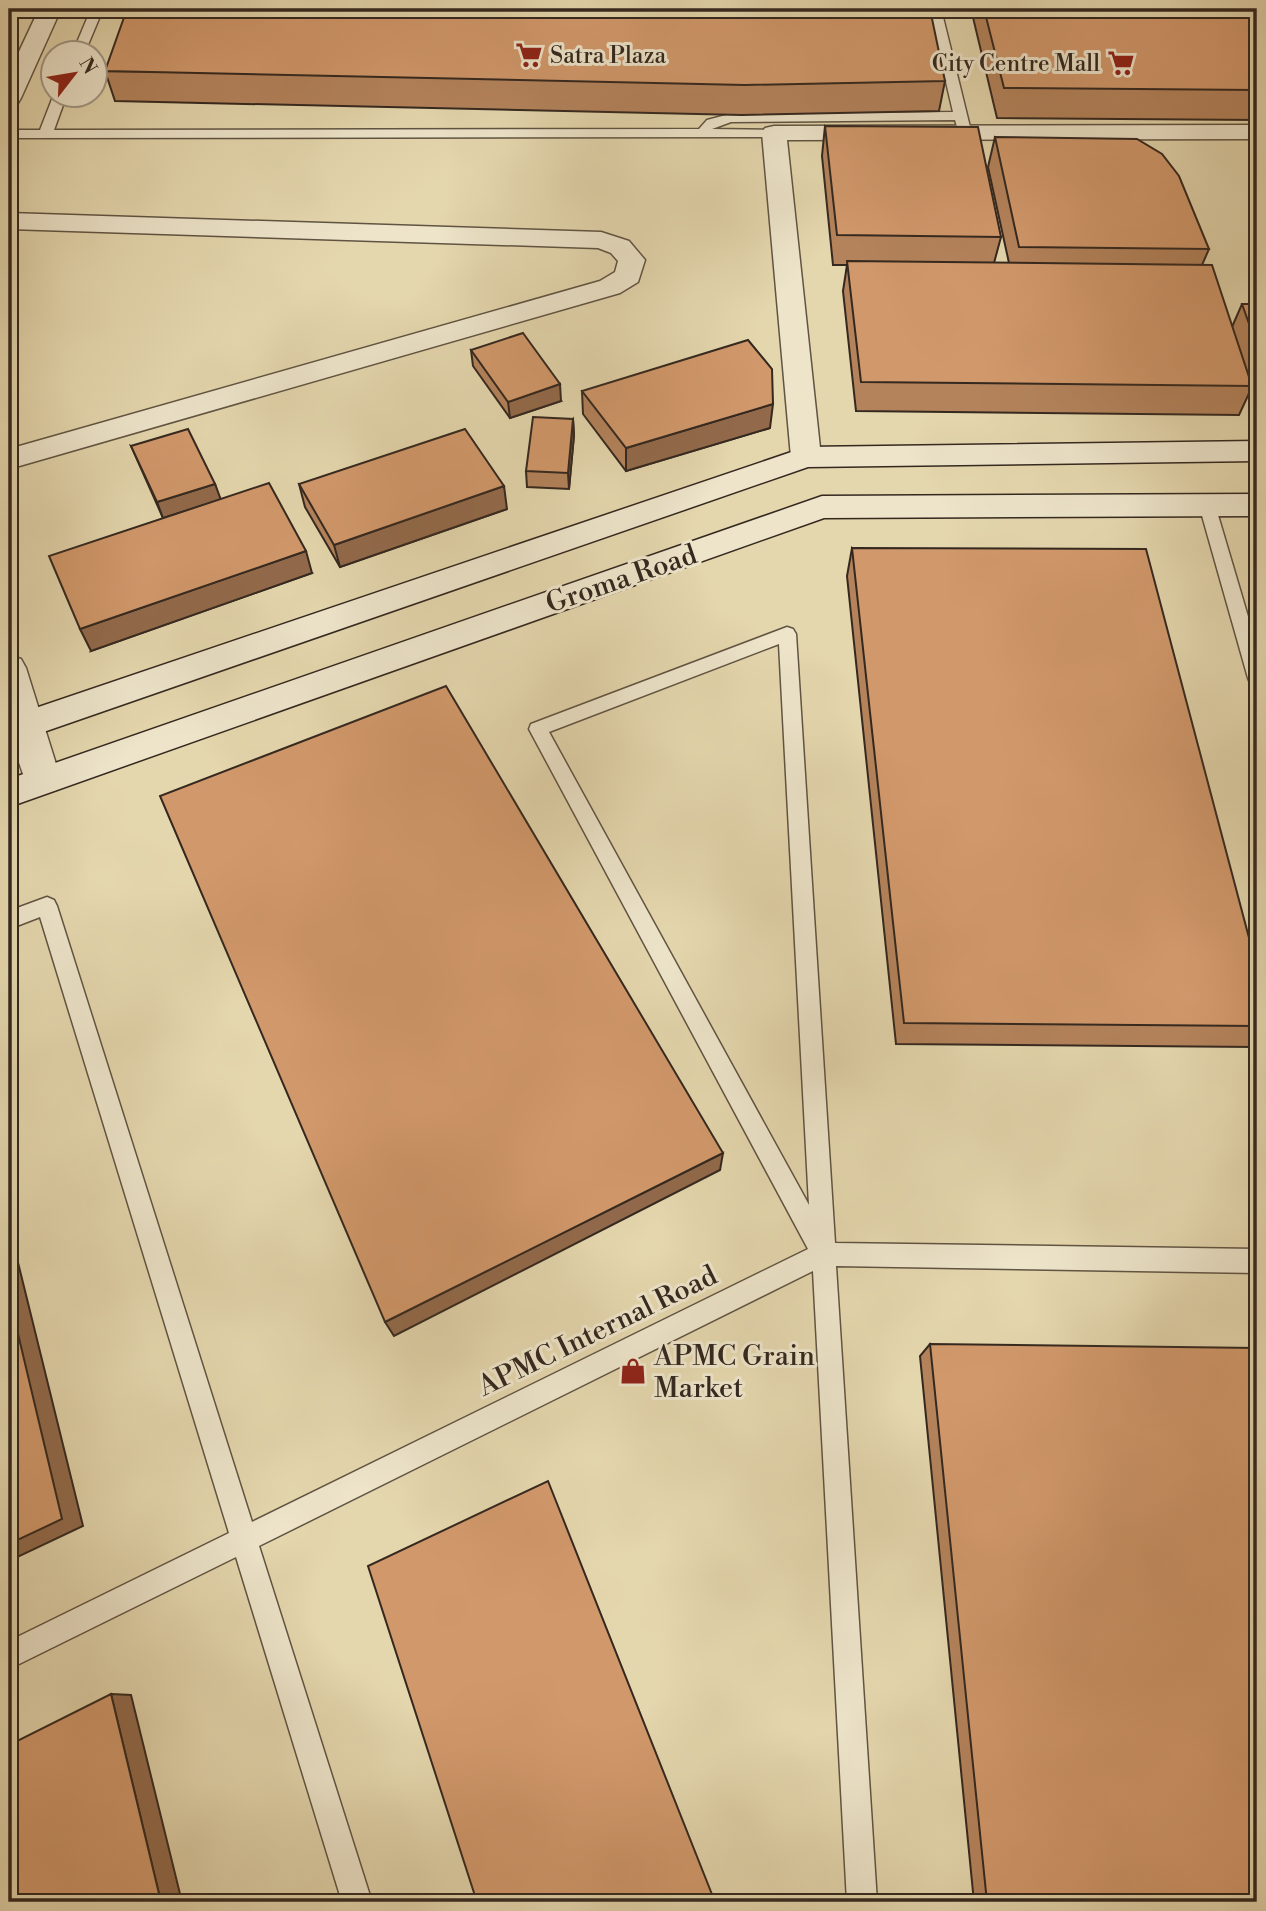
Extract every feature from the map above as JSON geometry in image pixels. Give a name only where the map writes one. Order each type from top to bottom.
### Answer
[{"type":"street","points":[[9,98],[50,9]]},
{"type":"street","points":[[806,457],[774,133],[962,124],[1257,132]]},
{"type":"street","points":[[9,221],[601,240],[620,247],[632,260],[628,276],[610,287],[9,459]]},
{"type":"street","points":[[1244,451],[1249,505]]},
{"type":"street","name":"Groma Road","points":[[18,728],[806,457],[1244,451]]},
{"type":"street","name":"Groma Road","points":[[9,793],[822,507],[1249,505]]},
{"type":"street","points":[[9,668],[18,728],[43,780]]},
{"type":"lane","points":[[85,38],[97,9]]},
{"type":"lane","points":[[698,133],[712,123],[730,118],[962,124],[935,9]]},
{"type":"lane","points":[[45,135],[56,108]]},
{"type":"lane","points":[[9,134],[774,133]]},
{"type":"lane","points":[[1208,505],[1257,678]]},
{"type":"lane","points":[[824,1254],[538,729],[787,634],[824,1254],[862,1902]]},
{"type":"lane","points":[[9,920],[47,906],[357,1902]]},
{"type":"lane","name":"APMC Internal Road","points":[[9,1655],[824,1254],[1257,1261]]},
{"type":"building","name":"Satra Plaza","points":[[127,9],[930,9],[945,81],[745,85],[108,71],[108,63]]},
{"type":"building","name":"City Centre Mall","points":[[984,9],[1257,9],[1257,90],[1004,88]]},
{"type":"building","points":[[825,126],[978,127],[1001,237],[837,235]]},
{"type":"building","points":[[995,137],[1137,139],[1162,154],[1179,176],[1209,249],[1019,247]]},
{"type":"building","points":[[847,261],[1212,265],[1252,386],[861,382]]},
{"type":"building","points":[[1242,304],[1257,304],[1257,346]]},
{"type":"building","points":[[523,333],[560,384],[508,402],[471,350]]},
{"type":"building","points":[[748,340],[772,369],[773,404],[626,448],[582,391]]},
{"type":"building","points":[[533,417],[573,419],[568,473],[526,471]]},
{"type":"building","points":[[188,429],[215,484],[157,502],[131,446]]},
{"type":"building","points":[[465,429],[504,486],[334,545],[299,484]]},
{"type":"building","points":[[269,483],[306,551],[80,629],[49,556]]},
{"type":"building","points":[[852,548],[1146,549],[1257,968],[1257,1026],[904,1023]]},
{"type":"building","points":[[446,686],[723,1153],[385,1322],[160,796]]},
{"type":"building","points":[[9,1296],[62,1519],[9,1544]]},
{"type":"building","points":[[930,1344],[1257,1348],[1257,1902],[987,1902]]},
{"type":"building","points":[[548,1481],[715,1902],[477,1902],[368,1566]]},
{"type":"building","points":[[111,1694],[161,1902],[9,1902],[9,1745]]},
{"type":"place","name":"Satra Plaza","points":[[529,55]]},
{"type":"place","name":"City Centre Mall","points":[[1121,63]]},
{"type":"place","name":"APMC Grain Market","points":[[633,1371]]}]
